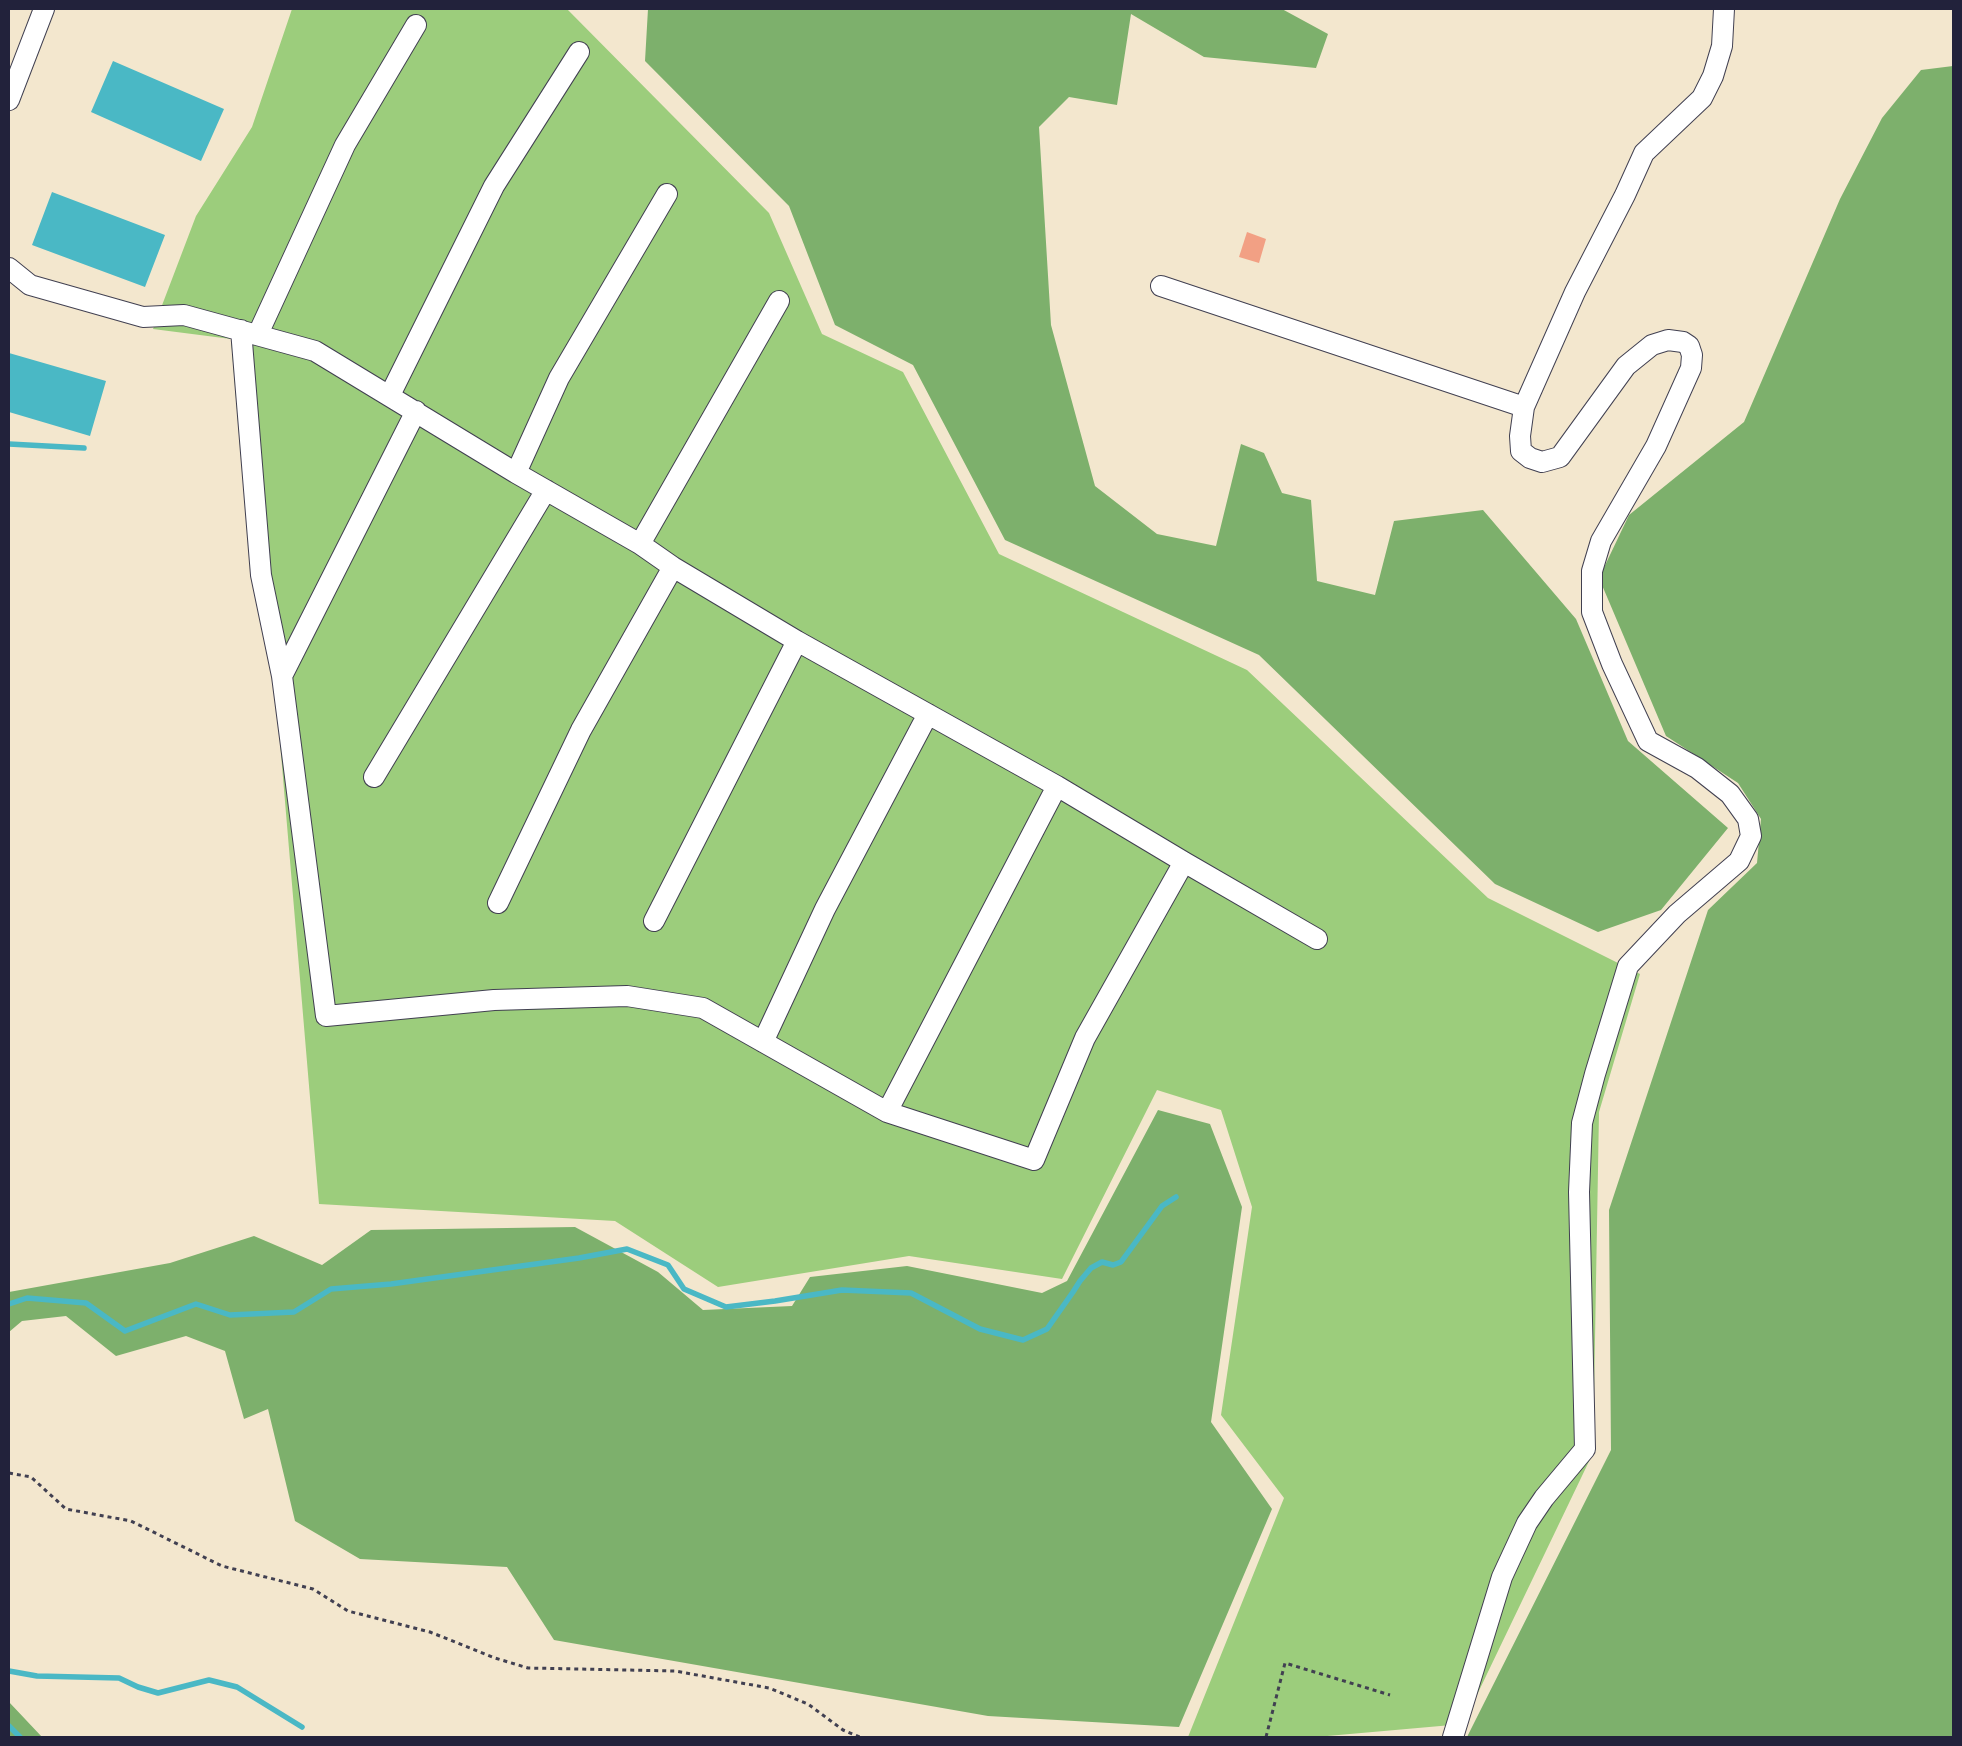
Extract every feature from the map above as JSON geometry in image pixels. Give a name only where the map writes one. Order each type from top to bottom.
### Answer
[{"type":"street","points":[[9,100],[44,9]]},
{"type":"street","points":[[1453,1737],[1502,1577],[1527,1524],[1540,1504],[1585,1449],[1579,1192],[1582,1123],[1628,966],[1677,914],[1739,861],[1751,836],[1748,819],[1730,794],[1697,768],[1648,741],[1612,664],[1592,612],[1592,571],[1601,541],[1656,446],[1691,368],[1692,355],[1689,346],[1683,342],[1668,340],[1652,345],[1626,366],[1560,457],[1542,462],[1530,458],[1521,451],[1520,436],[1524,407],[1574,292],[1625,195],[1644,153],[1702,98],[1713,76],[1722,46],[1724,9]]},
{"type":"street","points":[[416,25],[345,145],[250,332],[260,575],[282,676],[326,1016],[494,1000],[626,996],[703,1008],[887,1112],[1034,1160],[1085,1038],[1184,862]]},
{"type":"street","points":[[390,396],[494,186],[579,52]]},
{"type":"street","points":[[516,473],[559,378],[668,194]]},
{"type":"street","points":[[9,268],[30,285],[143,316],[184,315],[315,351],[516,473],[640,544],[797,641],[1057,786],[1317,939]]},
{"type":"street","points":[[1161,286],[1524,407]]},
{"type":"street","points":[[640,544],[779,301]]},
{"type":"street","points":[[282,676],[416,411]]},
{"type":"street","points":[[374,777],[546,490]]},
{"type":"street","points":[[498,904],[582,730],[674,566]]},
{"type":"street","points":[[654,921],[797,641]]},
{"type":"street","points":[[763,1042],[825,910],[928,714]]},
{"type":"street","points":[[887,1112],[1057,786]]},
{"type":"path","points":[[9,1473],[31,1477],[66,1509],[131,1520],[222,1566],[313,1589],[348,1611],[430,1632],[494,1658],[528,1668],[675,1671],[768,1688],[808,1704],[843,1730],[860,1737]]},
{"type":"path","points":[[1266,1737],[1285,1662],[1390,1696]]},
{"type":"green space","points":[[292,9],[567,9],[769,213],[822,334],[903,372],[999,554],[1247,670],[1488,898],[1640,974],[1599,1112],[1593,1453],[1463,1724],[1316,1737],[1188,1737],[1284,1498],[1221,1415],[1252,1207],[1221,1110],[1157,1090],[1062,1279],[909,1256],[718,1287],[615,1221],[319,1204],[275,683],[251,575],[231,339],[153,329],[196,216],[252,127]]},
{"type":"green space","points":[[648,9],[1282,9],[1328,34],[1316,68],[1204,57],[1131,14],[1117,105],[1069,97],[1039,127],[1051,325],[1095,486],[1157,534],[1216,546],[1241,444],[1264,453],[1282,493],[1311,500],[1317,581],[1375,595],[1394,521],[1483,510],[1576,619],[1628,741],[1728,828],[1661,910],[1598,932],[1495,884],[1259,655],[1005,540],[913,365],[835,325],[789,206],[645,61]]},
{"type":"green space","points":[[1953,66],[1953,1737],[1467,1737],[1611,1450],[1609,1210],[1708,910],[1757,863],[1761,819],[1738,783],[1666,736],[1599,578],[1629,515],[1744,422],[1840,199],[1882,118],[1921,70]]},
{"type":"green space","points":[[1158,1110],[1210,1124],[1242,1207],[1211,1422],[1272,1509],[1179,1727],[988,1716],[554,1640],[507,1567],[360,1559],[295,1521],[268,1409],[244,1419],[225,1351],[186,1336],[116,1356],[66,1316],[22,1321],[9,1332],[9,1292],[170,1263],[254,1236],[322,1265],[371,1230],[575,1227],[658,1272],[703,1310],[792,1306],[810,1277],[907,1266],[1042,1293],[1067,1281]]},
{"type":"green space","points":[[9,1702],[42,1737],[9,1737]]},
{"type":"water","points":[[113,61],[224,109],[201,161],[91,112]]},
{"type":"water","points":[[52,192],[165,235],[145,287],[32,245]]},
{"type":"water","points":[[9,353],[106,381],[90,436],[9,412]]},
{"type":"building","points":[[1247,232],[1266,239],[1259,263],[1239,257]]},
{"type":"waterway","points":[[9,444],[84,448]]},
{"type":"waterway","points":[[9,1304],[27,1298],[86,1303],[125,1331],[196,1304],[230,1315],[294,1312],[331,1289],[391,1284],[579,1258],[627,1249],[668,1265],[684,1289],[726,1307],[842,1290],[911,1293],[980,1329],[1023,1340],[1047,1329],[1091,1268],[1102,1262],[1113,1265],[1121,1262],[1162,1206],[1176,1197]]},
{"type":"waterway","points":[[9,1671],[37,1676],[119,1678],[138,1687],[158,1693],[209,1680],[237,1687],[302,1727]]},
{"type":"waterway","points":[[9,1726],[20,1737]]}]
